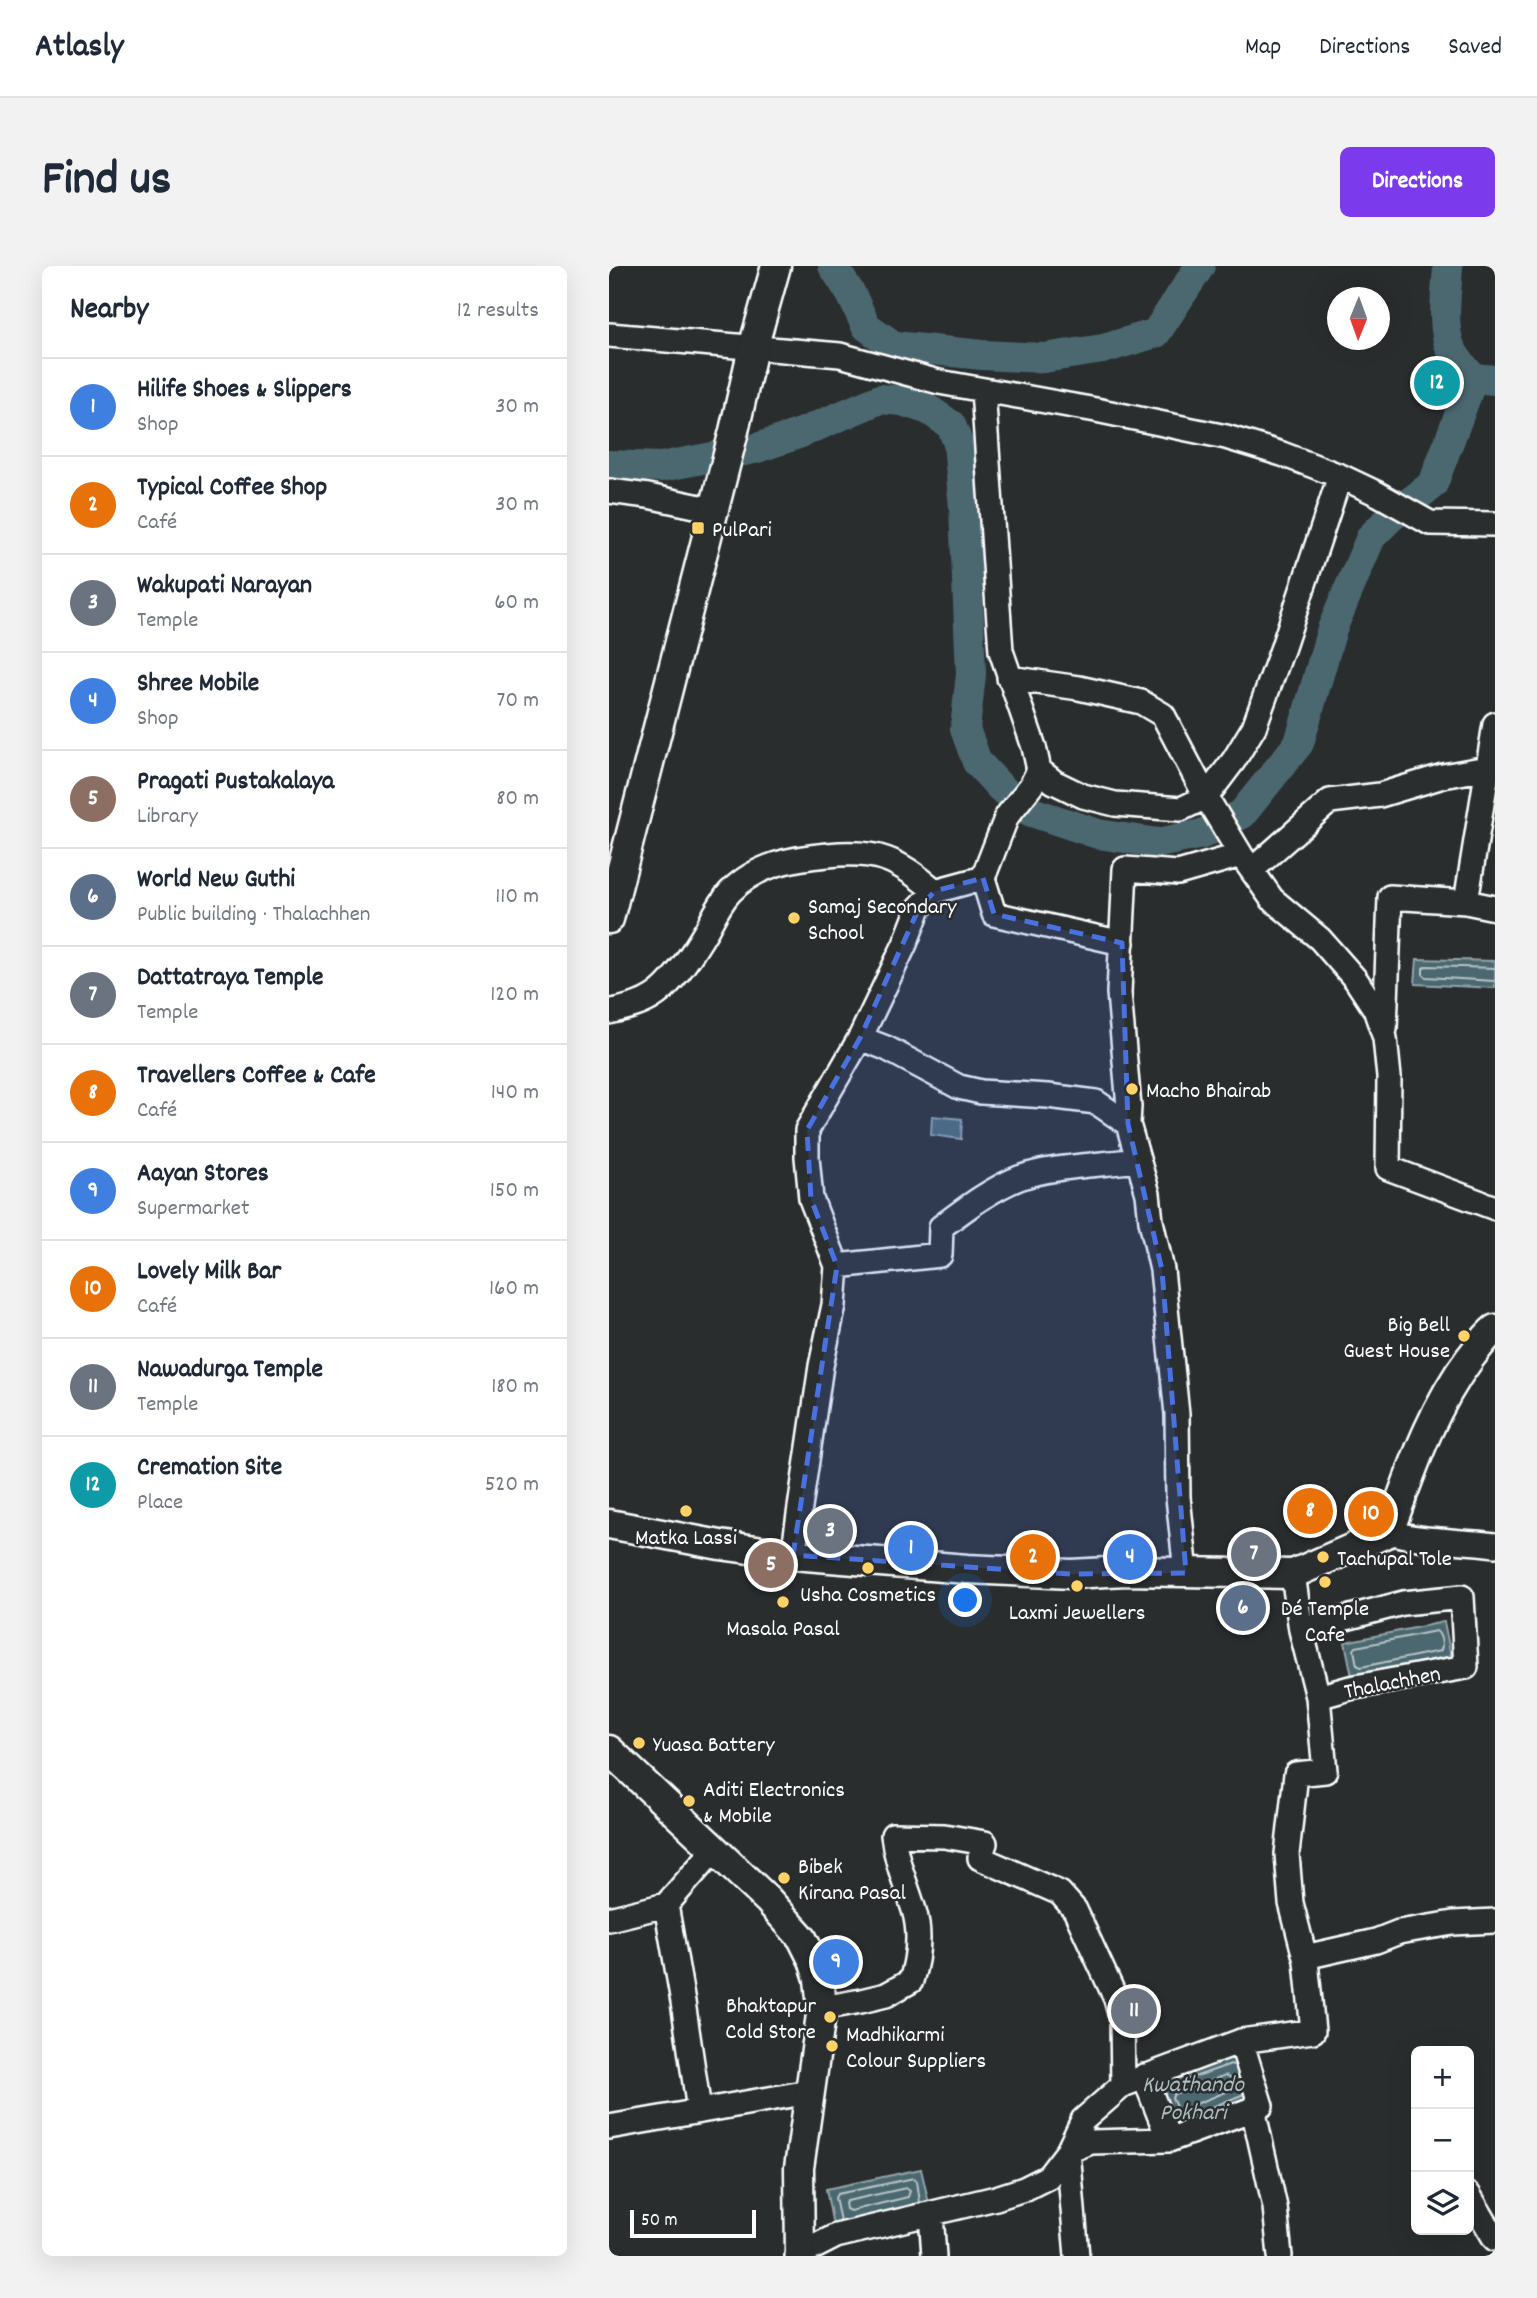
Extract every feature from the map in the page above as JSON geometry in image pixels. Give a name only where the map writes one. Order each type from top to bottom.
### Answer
[{"type":"main road","points":[[609,919],[776,266]]},
{"type":"main road","points":[[609,1524],[719,1545],[793,1555],[967,1569],[1071,1574],[1126,1571],[1293,1574],[1389,1532],[1417,1456],[1443,1399],[1474,1353],[1495,1329]]},
{"type":"main road","points":[[609,1750],[768,1900],[802,1938],[813,1960],[819,1979],[822,2008],[799,2168],[799,2256]]},
{"type":"street","points":[[609,335],[839,355],[939,382],[1226,437],[1340,476],[1430,523],[1495,524]]},
{"type":"street","points":[[983,390],[1001,651],[1034,747],[1035,778],[1007,816],[983,878],[993,914],[1122,943]]},
{"type":"street","points":[[1035,778],[1054,782],[1083,796],[1115,804],[1181,809],[1209,803],[1254,727],[1340,476]]},
{"type":"street","points":[[609,491],[660,498],[714,510]]},
{"type":"street","points":[[1009,678],[1079,688],[1141,702],[1163,715],[1209,803],[1272,899],[1320,939],[1356,980],[1375,1009],[1385,1038]]},
{"type":"street","points":[[1466,902],[1495,724]]},
{"type":"street","points":[[1187,1573],[1178,1497],[1177,1414],[1162,1270],[1151,1222],[1148,1194],[1128,1124],[1126,1063],[1120,1020],[1125,869],[1178,873],[1242,855],[1330,801],[1380,795],[1443,776],[1487,768]]},
{"type":"street","points":[[609,1012],[641,1003],[665,987],[689,957],[730,892],[770,865],[799,858],[870,853],[892,860],[910,870],[935,891]]},
{"type":"street","points":[[793,1555],[821,1366],[834,1305],[837,1266],[811,1199],[807,1130],[860,1038],[905,944],[919,908],[935,891],[983,878]]},
{"type":"street","points":[[1495,908],[1466,902],[1390,897],[1385,1038],[1389,1077],[1388,1168],[1495,1208]]},
{"type":"street","points":[[860,1038],[886,1048],[959,1087],[981,1092],[1096,1102],[1128,1124]]},
{"type":"street","points":[[837,1266],[940,1255],[941,1227],[971,1204],[1018,1178],[1042,1172],[1137,1160]]},
{"type":"street","points":[[1389,1532],[1411,1538],[1495,1545]]},
{"type":"street","points":[[799,2256],[836,2236],[1024,2189],[1048,2177],[1068,2151],[1083,2120],[1133,2081],[1241,2041],[1313,2031],[1305,1957],[1291,1903],[1287,1854],[1296,1774],[1325,1771],[1318,1697],[1301,1630],[1293,1574]]},
{"type":"street","name":"Thalachhen","points":[[1301,1630],[1403,1604],[1462,1597],[1466,1667],[1350,1688],[1318,1697]]},
{"type":"street","points":[[822,2008],[886,1995],[911,1981],[916,1965],[918,1927],[895,1856],[893,1835],[944,1836],[985,1843],[980,1858],[1060,1893],[1075,1910],[1116,1999],[1133,2081],[1169,2140]]},
{"type":"street","points":[[609,1919],[666,1905],[714,1850]]},
{"type":"street","points":[[666,1905],[684,2002],[699,2110]]},
{"type":"street","points":[[1305,1957],[1376,1941],[1399,1932],[1453,1923],[1495,1920]]},
{"type":"street","points":[[1068,2151],[1091,2141],[1169,2140],[1261,2106],[1241,2041]]},
{"type":"street","points":[[609,2127],[809,2092]]},
{"type":"street","points":[[1253,2109],[1275,2207],[1280,2256]]},
{"type":"street","points":[[1068,2151],[1077,2256]]},
{"type":"street","points":[[1474,2203],[1495,2239]]},
{"type":"street","points":[[931,2214],[934,2256]]},
{"type":"highlighted area","points":[[983,878],[994,914],[1122,943],[1128,1124],[1162,1270],[1186,1573],[1071,1574],[793,1555],[837,1266],[811,1199],[807,1130],[860,1038],[919,908],[935,891]]},
{"type":"water","points":[[1417,959],[1495,961],[1495,988],[1415,984]]},
{"type":"water","points":[[932,1116],[962,1119],[961,1139],[931,1135]]},
{"type":"water","points":[[1444,1622],[1451,1656],[1352,1676],[1345,1642]]},
{"type":"water","name":"Kwathando Pokhari","points":[[1238,2054],[1254,2099],[1169,2132],[1150,2085]]},
{"type":"water","points":[[921,2169],[930,2208],[834,2231],[826,2189]]},
{"type":"waterway","points":[[833,266],[851,294],[866,326],[894,346],[1044,358],[1103,349],[1156,333],[1200,266]]},
{"type":"waterway","points":[[1448,266],[1445,313],[1446,331],[1452,351],[1473,378],[1495,380]]},
{"type":"waterway","points":[[609,465],[661,467],[754,449],[801,433],[880,399],[902,401],[929,410],[951,425],[958,443],[964,508],[971,674],[965,729],[977,762],[1001,788],[1029,811],[1098,834],[1158,843],[1202,834],[1242,814],[1299,743],[1332,629],[1371,537],[1391,517],[1433,484],[1473,378]]},
{"type":"place","name":"Cremation Site","points":[[1437,383]]},
{"type":"place","name":"PulPari","points":[[698,528]]},
{"type":"place","name":"Samaj Secondary School","points":[[794,918]]},
{"type":"place","name":"Macho Bhairab","points":[[1132,1089]]},
{"type":"place","name":"Big Bell Guest House","points":[[1464,1336]]},
{"type":"place","name":"Matka Lassi","points":[[686,1511]]},
{"type":"place","name":"Travellers Coffee & Cafe","points":[[1310,1511]]},
{"type":"place","name":"Lovely Milk Bar","points":[[1371,1514]]},
{"type":"place","name":"Wakupati Narayan","points":[[830,1531]]},
{"type":"place","name":"Hilife Shoes & Slippers","points":[[911,1548]]},
{"type":"place","name":"Dattatraya Temple","points":[[1254,1554]]},
{"type":"place","name":"Typical Coffee Shop","points":[[1033,1557]]},
{"type":"place","name":"Shree Mobile","points":[[1130,1557]]},
{"type":"place","name":"Tachupal Tole","points":[[1323,1557]]},
{"type":"place","name":"Pragati Pustakalaya","points":[[771,1565]]},
{"type":"place","name":"Usha Cosmetics","points":[[868,1568]]},
{"type":"place","name":"Dé Temple Cafe","points":[[1325,1582]]},
{"type":"place","name":"Laxmi Jewellers","points":[[1077,1586]]},
{"type":"place","name":"Masala Pasal","points":[[783,1602]]},
{"type":"place","name":"World New Guthi","points":[[1243,1608]]},
{"type":"place","name":"Yuasa Battery","points":[[639,1743]]},
{"type":"place","name":"Aditi Electronics & Mobile","points":[[689,1801]]},
{"type":"place","name":"Bibek Kirana Pasal","points":[[784,1878]]},
{"type":"place","name":"Aayan Stores","points":[[836,1962]]},
{"type":"place","name":"Nawadurga Temple","points":[[1134,2011]]},
{"type":"place","name":"Bhaktapur Cold Store","points":[[830,2017]]},
{"type":"place","name":"Madhikarmi Colour Suppliers","points":[[832,2046]]}]
